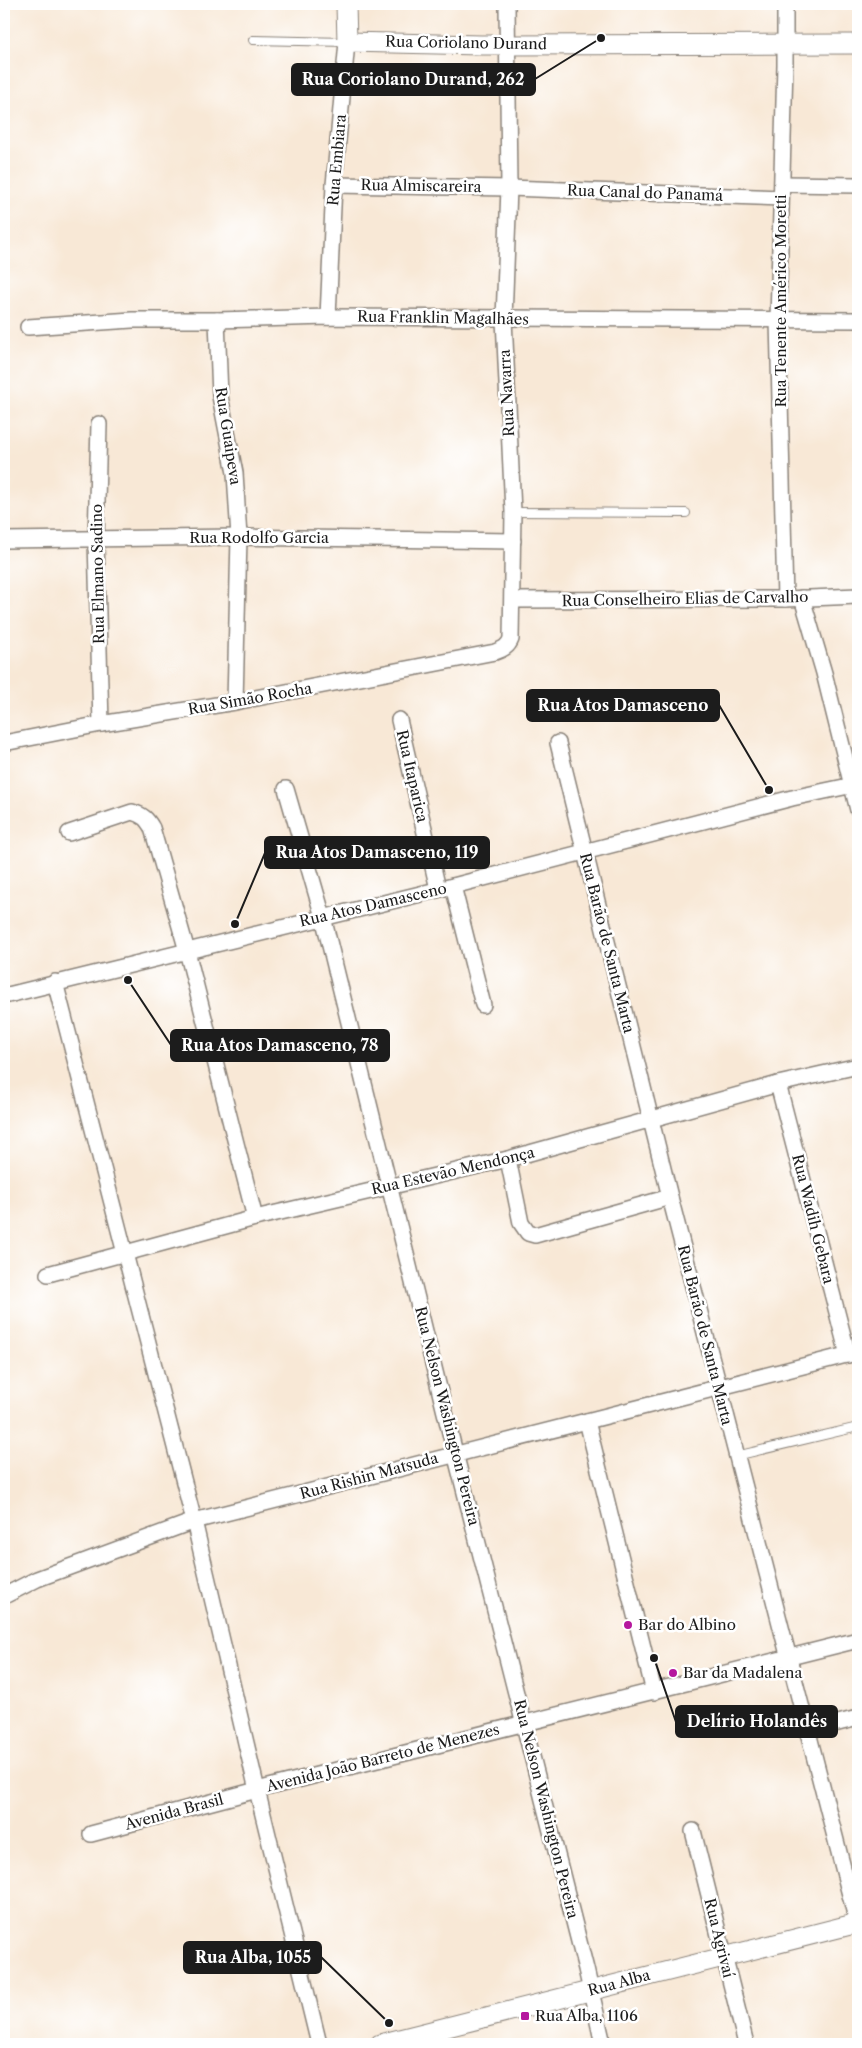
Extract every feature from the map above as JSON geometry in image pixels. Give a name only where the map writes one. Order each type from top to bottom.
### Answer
[{"type":"street","name":"Rua Embiara","points":[[328,317],[334,185],[347,42],[346,4]]},
{"type":"street","name":"Rua Navarra","points":[[495,652],[504,650],[511,638],[513,600],[514,541],[504,318],[508,188],[507,4]]},
{"type":"street","name":"Rua Tenente Américo Moretti","points":[[785,4],[778,320],[785,599]]},
{"type":"street","name":"Rua Coriolano Durand","points":[[347,42],[506,45],[858,44]]},
{"type":"street","name":"Rua Almiscareira","points":[[334,185],[508,188]]},
{"type":"street","name":"Rua Canal do Panamá","points":[[508,188],[782,191],[858,185]]},
{"type":"street","name":"Rua Franklin Magalhães","points":[[28,327],[132,320],[328,317],[858,320]]},
{"type":"street","name":"Rua Guaipeva","points":[[217,320],[220,396],[235,473],[239,537],[235,702]]},
{"type":"street","name":"Rua Elmano Sadino","points":[[100,424],[96,540],[101,724]]},
{"type":"street","name":"Rua Rodolfo Garcia","points":[[4,540],[239,537],[514,541]]},
{"type":"street","name":"Rua Conselheiro Elias de Carvalho","points":[[513,600],[785,599],[858,596]]},
{"type":"street","points":[[802,598],[855,785],[858,810]]},
{"type":"street","name":"Rua Simão Rocha","points":[[4,743],[101,724],[235,702],[495,652]]},
{"type":"street","name":"Rua Itaparica","points":[[399,720],[446,888],[483,1005]]},
{"type":"street","name":"Rua Barão de Santa Marta","points":[[558,743],[718,1387],[806,1731],[858,1924]]},
{"type":"street","name":"Rua Atos Damasceno","points":[[4,996],[446,888],[792,798],[855,785]]},
{"type":"street","name":"Rua Nelson Washington Pereira","points":[[286,789],[323,917],[592,1990],[603,2044]]},
{"type":"street","points":[[69,833],[132,812],[141,814],[147,819],[152,828],[187,951],[255,1218]]},
{"type":"street","points":[[55,982],[194,1521],[257,1790],[320,2044]]},
{"type":"street","name":"Rua Estevão Mendonça","points":[[48,1274],[255,1218],[508,1159],[778,1084],[858,1066]]},
{"type":"street","name":"Rua Wadih Gebara","points":[[778,1084],[853,1353]]},
{"type":"street","points":[[508,1159],[521,1223],[528,1233],[535,1235],[670,1197]]},
{"type":"street","name":"Rua Rishin Matsuda","points":[[4,1596],[37,1579],[194,1521],[853,1353]]},
{"type":"street","points":[[586,1421],[654,1692]]},
{"type":"street","name":"Avenida João Barreto de Menezes","points":[[257,1790],[858,1640]]},
{"type":"street","points":[[806,1731],[858,1718]]},
{"type":"street","name":"Avenida Brasil","points":[[91,1834],[257,1790]]},
{"type":"street","name":"Rua Agrivaí","points":[[694,1831],[746,2044]]},
{"type":"street","name":"Rua Alba","points":[[380,2044],[723,1956],[858,1924]]},
{"type":"lane","name":"Rua Coriolano Durand","points":[[253,40],[347,42]]},
{"type":"lane","points":[[513,512],[686,513]]},
{"type":"lane","points":[[736,1456],[858,1427]]},
{"type":"waterway","points":[[4,4],[4,17]]},
{"type":"place","name":"Rua Coriolano Durand, 262","points":[[601,38]]},
{"type":"place","name":"Rua Atos Damasceno","points":[[769,790]]},
{"type":"place","name":"Rua Atos Damasceno, 119","points":[[235,924]]},
{"type":"place","name":"Rua Atos Damasceno, 78","points":[[128,980]]},
{"type":"place","name":"Bar do Albino","points":[[628,1625]]},
{"type":"place","name":"Delírio Holandês","points":[[654,1658]]},
{"type":"place","name":"Bar da Madalena","points":[[673,1673]]},
{"type":"place","name":"Rua Alba, 1106","points":[[525,2016]]},
{"type":"place","name":"Rua Alba, 1055","points":[[389,2023]]}]
